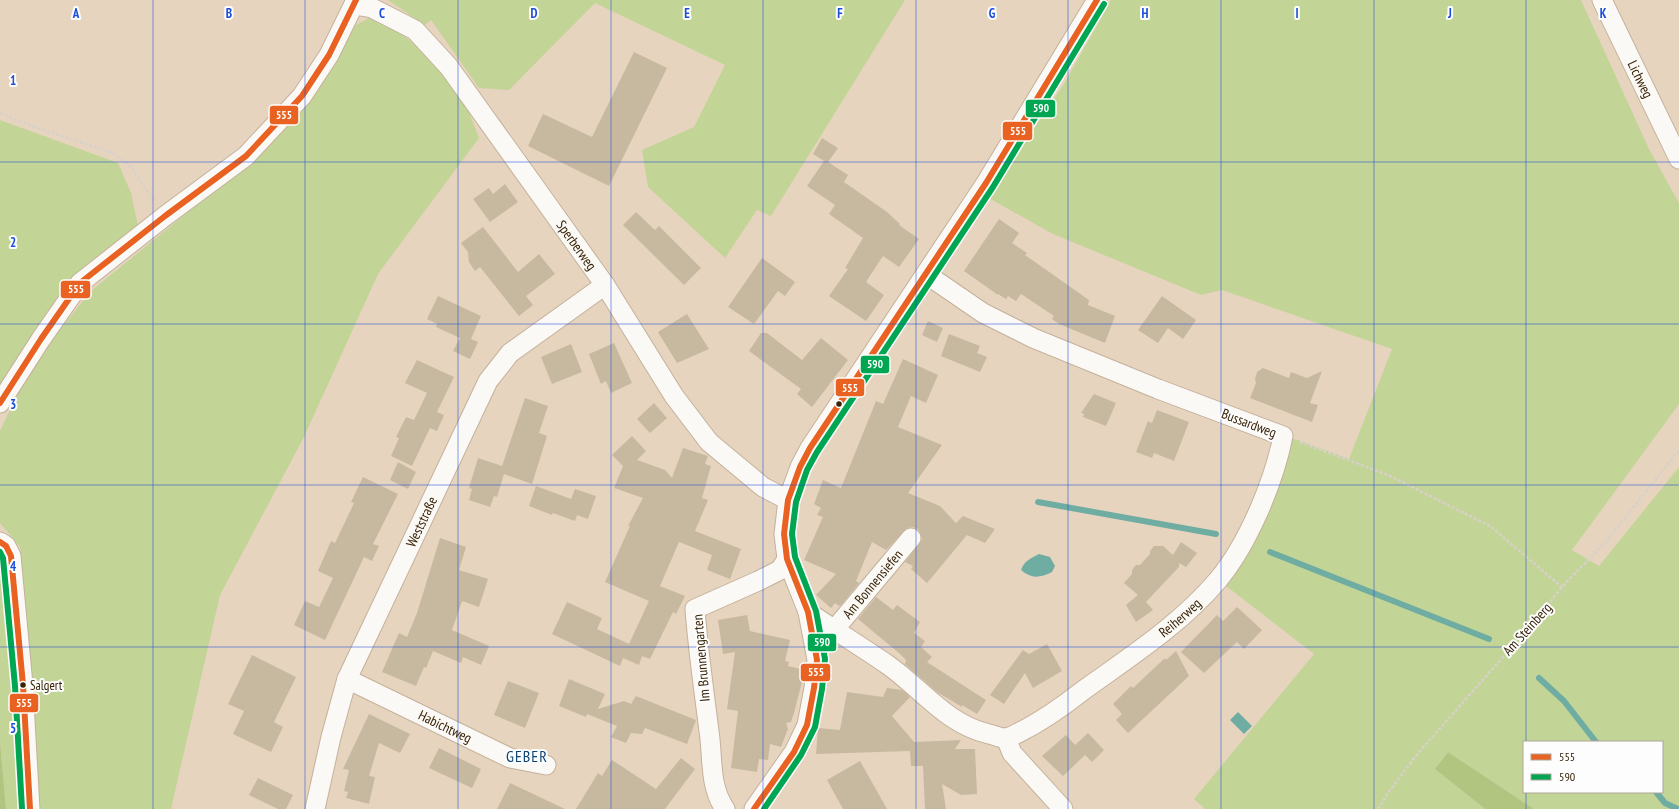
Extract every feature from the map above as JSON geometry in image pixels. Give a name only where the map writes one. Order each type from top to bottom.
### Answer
[{"type":"street","points":[[754,809],[794,752],[807,725],[814,688],[817,660],[808,612],[787,559],[784,534],[788,500],[800,467],[810,448],[986,183],[1097,0]]},
{"type":"street","name":"Lichweg","points":[[1602,0],[1679,159]]},
{"type":"street","points":[[0,404],[41,339],[80,283],[165,216],[246,156],[302,96],[329,55],[356,2]]},
{"type":"street","name":"Sperberweg","points":[[356,2],[372,8],[415,30],[449,67],[605,285],[674,396],[709,442],[763,486],[788,500]]},
{"type":"street","name":"Bussardweg","points":[[926,274],[983,313],[1033,338],[1158,389],[1283,436]]},
{"type":"street","name":"Weststraße","points":[[315,809],[331,737],[347,679],[488,380],[510,353],[605,285]]},
{"type":"street","name":"Reiherweg","points":[[1006,738],[1040,722],[1120,664],[1187,611],[1218,580],[1241,546],[1259,511],[1277,459],[1283,436]]},
{"type":"street","name":"Am Bonnensiefen","points":[[834,630],[911,538]]},
{"type":"street","points":[[0,542],[6,546],[11,556],[23,685],[30,809]]},
{"type":"street","name":"Im Brunnengarten","points":[[725,809],[716,789],[711,761],[710,733],[700,672],[695,609],[780,570],[787,559]]},
{"type":"street","points":[[808,612],[890,666],[935,706],[952,718],[969,728],[1006,738],[1012,753],[1063,809]]},
{"type":"street","name":"Habichtweg","points":[[347,679],[510,758],[546,765]]},
{"type":"path","points":[[0,113],[34,127],[113,153],[130,166],[165,216]]},
{"type":"path","name":"Bussardweg","points":[[1283,436],[1388,475],[1490,526],[1562,587]]},
{"type":"path","name":"Am Steinberg","points":[[1378,809],[1390,790],[1419,752],[1540,615],[1562,587],[1608,539],[1679,450]]},
{"type":"green space","points":[[388,0],[905,0],[771,216],[757,210],[725,258],[648,187],[642,150],[694,127],[725,65],[595,3],[509,90],[479,88],[431,20],[425,25]]},
{"type":"green space","points":[[1111,0],[1581,0],[1649,149],[1679,203],[1679,404],[1572,550],[1599,566],[1679,467],[1679,809],[1534,809],[1448,752],[1435,769],[1485,809],[1205,809],[1194,799],[1314,654],[1226,586],[1230,565],[1283,437],[1298,440],[1349,459],[1392,349],[1222,290],[1201,295],[1053,234],[987,197],[1064,84]]},
{"type":"green space","points":[[369,18],[393,26],[446,72],[466,105],[479,138],[378,274],[304,437],[220,595],[171,809],[6,809],[0,742],[0,559],[22,564],[20,547],[0,523],[0,431],[16,397],[45,348],[91,291],[270,145],[307,100],[336,59],[354,26]]},
{"type":"green space","points":[[0,120],[118,163],[131,193],[138,226],[0,387]]},
{"type":"green space","points":[[0,742],[6,809],[0,809]]},
{"type":"green space","points":[[1448,752],[1534,809],[1485,809],[1435,769]]},
{"type":"water","points":[[1039,554],[1050,557],[1055,566],[1052,572],[1036,577],[1028,575],[1021,570],[1026,562]]},
{"type":"water","points":[[1238,712],[1252,726],[1244,734],[1230,720]]},
{"type":"building","points":[[634,52],[667,68],[609,186],[528,146],[543,114],[592,137]]},
{"type":"building","points":[[822,138],[838,148],[828,162],[848,175],[844,182],[887,212],[900,224],[899,225],[919,239],[899,267],[883,256],[866,282],[884,295],[866,321],[829,296],[848,269],[845,268],[863,238],[829,214],[835,205],[807,186],[824,161],[813,154]]},
{"type":"building","points":[[505,184],[518,202],[490,222],[473,199],[489,188],[493,194]]},
{"type":"building","points":[[636,212],[655,230],[659,226],[701,268],[684,285],[623,225]]},
{"type":"building","points":[[999,219],[1019,233],[1012,243],[1027,253],[1025,255],[1089,300],[1088,305],[1115,316],[1105,343],[1059,324],[1052,319],[1054,316],[1021,294],[1016,301],[1008,296],[1006,299],[998,295],[964,271]]},
{"type":"building","points":[[483,227],[518,272],[539,254],[555,274],[526,296],[533,305],[519,316],[480,267],[475,271],[469,262],[468,252],[461,243]]},
{"type":"building","points":[[762,258],[795,282],[785,296],[778,291],[754,324],[728,307]]},
{"type":"building","points":[[438,296],[481,316],[471,339],[478,342],[470,359],[453,351],[460,338],[436,327],[437,324],[427,319]]},
{"type":"building","points":[[1162,296],[1196,320],[1183,339],[1168,328],[1158,343],[1138,330]]},
{"type":"building","points":[[687,314],[709,349],[677,363],[658,332]]},
{"type":"building","points":[[928,321],[943,328],[937,342],[922,335]]},
{"type":"building","points":[[761,333],[767,333],[802,360],[821,338],[848,360],[812,407],[797,394],[801,389],[749,351]]},
{"type":"building","points":[[949,334],[980,346],[977,353],[987,357],[980,372],[941,356]]},
{"type":"building","points":[[614,343],[632,383],[611,393],[606,381],[601,384],[589,354]]},
{"type":"building","points":[[571,344],[582,372],[552,384],[541,357]]},
{"type":"building","points":[[903,359],[938,375],[926,403],[911,396],[898,427],[942,445],[908,493],[940,506],[956,523],[963,516],[995,529],[985,543],[967,535],[927,583],[911,569],[913,566],[905,562],[922,540],[918,529],[913,527],[907,528],[886,550],[872,542],[856,581],[859,583],[841,605],[839,606],[835,603],[831,608],[816,595],[836,574],[804,560],[823,517],[817,515],[821,508],[814,504],[823,480],[841,488],[876,401],[883,404]]},
{"type":"building","points":[[417,360],[454,377],[437,412],[444,415],[437,431],[430,428],[412,466],[391,456],[399,438],[396,437],[406,417],[414,420],[427,393],[405,383]]},
{"type":"building","points":[[1263,368],[1289,378],[1291,372],[1307,378],[1322,371],[1310,403],[1318,405],[1312,422],[1250,398],[1256,383],[1255,379],[1257,372]]},
{"type":"building","points":[[1094,394],[1116,403],[1106,426],[1083,417],[1084,414],[1081,413]]},
{"type":"building","points":[[525,398],[548,406],[539,433],[547,436],[532,484],[504,474],[497,497],[494,496],[490,507],[469,500],[472,489],[469,488],[478,458],[502,466]]},
{"type":"building","points":[[654,403],[667,418],[650,433],[637,419]]},
{"type":"building","points":[[1157,410],[1189,422],[1174,461],[1154,453],[1152,458],[1136,452],[1148,421],[1152,423]]},
{"type":"building","points":[[632,436],[646,451],[637,460],[665,470],[672,478],[683,448],[708,456],[705,464],[711,466],[702,498],[708,500],[695,531],[741,549],[730,579],[707,570],[712,555],[679,542],[660,586],[685,596],[676,614],[673,612],[650,659],[642,656],[639,665],[623,658],[620,666],[552,634],[567,602],[602,618],[597,629],[629,644],[649,601],[605,582],[630,526],[628,526],[643,498],[614,488],[623,466],[612,455]]},
{"type":"building","points":[[398,462],[416,472],[408,489],[390,480]]},
{"type":"building","points":[[363,477],[398,494],[373,544],[379,546],[372,561],[364,557],[325,640],[294,625],[305,601],[319,607],[333,578],[318,571],[331,541],[335,543],[354,503],[351,502]]},
{"type":"building","points":[[536,486],[571,499],[575,489],[596,496],[588,519],[577,515],[575,521],[553,513],[552,515],[529,506]]},
{"type":"building","points":[[440,538],[466,547],[459,570],[488,579],[479,607],[462,601],[452,630],[489,646],[481,665],[463,657],[461,663],[433,651],[416,686],[382,672],[399,633],[407,637],[417,613]]},
{"type":"building","points":[[1181,542],[1197,553],[1186,567],[1179,563],[1179,567],[1146,602],[1153,610],[1136,622],[1126,605],[1138,595],[1124,583],[1132,574],[1132,570],[1136,565],[1140,565],[1150,554],[1150,551],[1154,546],[1163,546],[1173,555]]},
{"type":"building","points":[[876,597],[893,610],[897,605],[920,622],[914,633],[925,641],[921,647],[932,657],[927,662],[986,700],[977,714],[937,692],[905,664],[906,660],[899,653],[858,619]]},
{"type":"building","points":[[1237,607],[1262,630],[1244,649],[1237,642],[1204,673],[1181,652],[1217,615],[1223,621]]},
{"type":"building","points":[[747,615],[750,631],[790,640],[785,661],[789,662],[788,666],[805,670],[791,722],[786,723],[788,729],[781,747],[770,744],[768,760],[759,759],[757,772],[731,768],[738,711],[727,709],[735,652],[723,654],[718,620]]},
{"type":"building","points":[[1047,644],[1062,671],[1033,688],[1025,673],[1004,704],[990,695],[1023,650],[1029,654]]},
{"type":"building","points":[[1176,651],[1189,676],[1128,733],[1116,720],[1122,714],[1113,704],[1131,686],[1133,688],[1165,658],[1166,660]]},
{"type":"building","points":[[252,655],[296,677],[274,722],[283,727],[271,752],[233,734],[244,711],[228,704]]},
{"type":"building","points":[[569,679],[605,694],[598,709],[624,701],[631,704],[636,696],[696,720],[687,744],[645,728],[642,734],[631,733],[626,743],[611,737],[617,726],[587,714],[586,717],[559,706]]},
{"type":"building","points":[[508,681],[539,693],[525,728],[494,715]]},
{"type":"building","points":[[887,688],[902,690],[910,697],[892,716],[914,742],[961,740],[955,749],[975,749],[977,794],[961,795],[942,784],[946,809],[925,809],[923,766],[911,766],[910,751],[816,754],[818,728],[840,730],[847,692],[883,697]]},
{"type":"building","points":[[369,714],[410,734],[400,753],[379,743],[369,776],[375,777],[369,804],[346,798],[348,792],[344,791],[349,770],[343,769]]},
{"type":"building","points":[[1088,733],[1104,750],[1092,762],[1085,755],[1063,776],[1042,756],[1066,735],[1075,745]]},
{"type":"building","points":[[439,748],[481,769],[472,788],[429,768]]},
{"type":"building","points":[[681,758],[695,769],[665,809],[576,809],[598,773],[602,776],[612,760],[656,789]]},
{"type":"building","points":[[860,761],[887,809],[843,809],[827,780]]},
{"type":"building","points":[[258,778],[293,795],[286,809],[278,809],[249,795]]},
{"type":"building","points":[[510,783],[565,809],[497,809]]},
{"type":"waterway","points":[[1038,502],[1216,534]]},
{"type":"waterway","points":[[1270,552],[1489,639]]},
{"type":"waterway","points":[[1539,678],[1564,701],[1595,741]]},
{"type":"waterway","points":[[1657,793],[1665,803],[1678,809]]},
{"type":"transit line","name":"555","points":[[0,403],[41,339],[80,283],[165,216],[246,156],[302,96],[329,55],[356,0]]},
{"type":"transit line","name":"555","points":[[754,809],[794,752],[807,725],[814,688],[817,660],[808,612],[787,559],[784,534],[788,500],[800,467],[810,448],[986,183],[1097,0]]},
{"type":"transit line","name":"590","points":[[764,809],[801,755],[815,727],[822,689],[825,659],[816,611],[795,557],[792,534],[796,502],[807,470],[817,452],[993,187],[1104,4]]},
{"type":"transit line","name":"555","points":[[0,542],[6,546],[11,556],[23,685],[30,809]]},
{"type":"transit line","name":"590","points":[[0,552],[3,558],[15,686],[22,809]]},
{"type":"place","name":"Salgert","points":[[23,685]]},
{"type":"district","name":"GEBER","points":[[527,756]]}]
